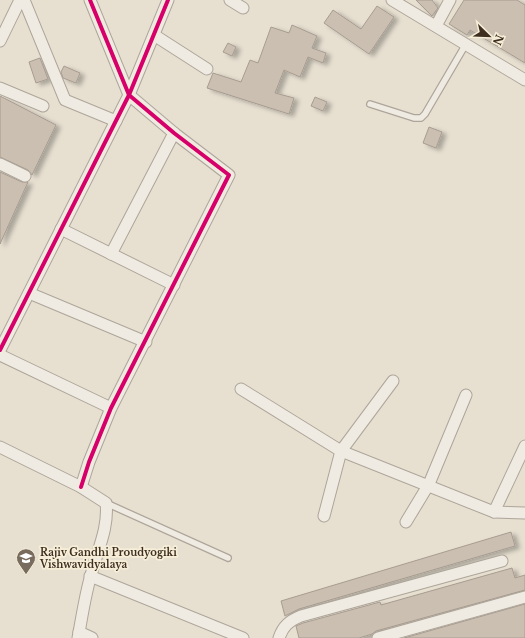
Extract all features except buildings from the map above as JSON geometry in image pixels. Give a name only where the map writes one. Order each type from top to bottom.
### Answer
[{"type":"street","points":[[0,41],[3,27],[20,0]]},
{"type":"street","points":[[24,0],[65,100],[116,121]]},
{"type":"street","points":[[81,487],[89,462],[111,408],[146,342],[229,175],[174,133],[129,95],[90,0]]},
{"type":"street","points":[[0,350],[129,95],[168,0]]},
{"type":"street","points":[[230,0],[243,8]]},
{"type":"street","points":[[392,0],[525,80]]},
{"type":"street","points":[[436,26],[450,0]]},
{"type":"street","points":[[154,35],[207,69]]},
{"type":"street","points":[[0,88],[43,106]]},
{"type":"street","points":[[111,254],[174,133]]},
{"type":"street","points":[[0,164],[25,176]]},
{"type":"street","points":[[61,229],[174,285]]},
{"type":"street","points":[[29,293],[146,342]]},
{"type":"street","points":[[0,356],[111,408]]},
{"type":"street","points":[[324,516],[341,450],[393,381]]},
{"type":"street","points":[[241,389],[341,450],[429,484],[494,512],[525,513]]},
{"type":"street","points":[[406,522],[429,484],[466,395]]},
{"type":"street","points":[[494,512],[525,446]]},
{"type":"street","points":[[0,448],[81,487],[106,503],[106,522],[90,576],[79,635],[92,638]]},
{"type":"street","points":[[279,638],[287,623],[301,616],[502,561]]},
{"type":"street","points":[[90,576],[231,636],[243,638]]},
{"type":"street","points":[[378,638],[525,597]]},
{"type":"lane","points":[[370,104],[414,118],[421,118],[426,114],[466,44]]},
{"type":"lane","points":[[106,503],[228,558]]},
{"type":"cycle path","points":[[81,487],[89,462],[111,408],[229,175],[174,133],[129,95],[90,0]]},
{"type":"cycle path","points":[[0,350],[129,95],[168,0]]},
{"type":"place","name":"Rajiv Gandhi Proudyogiki Vishwavidyalaya","points":[[26,575]]}]
